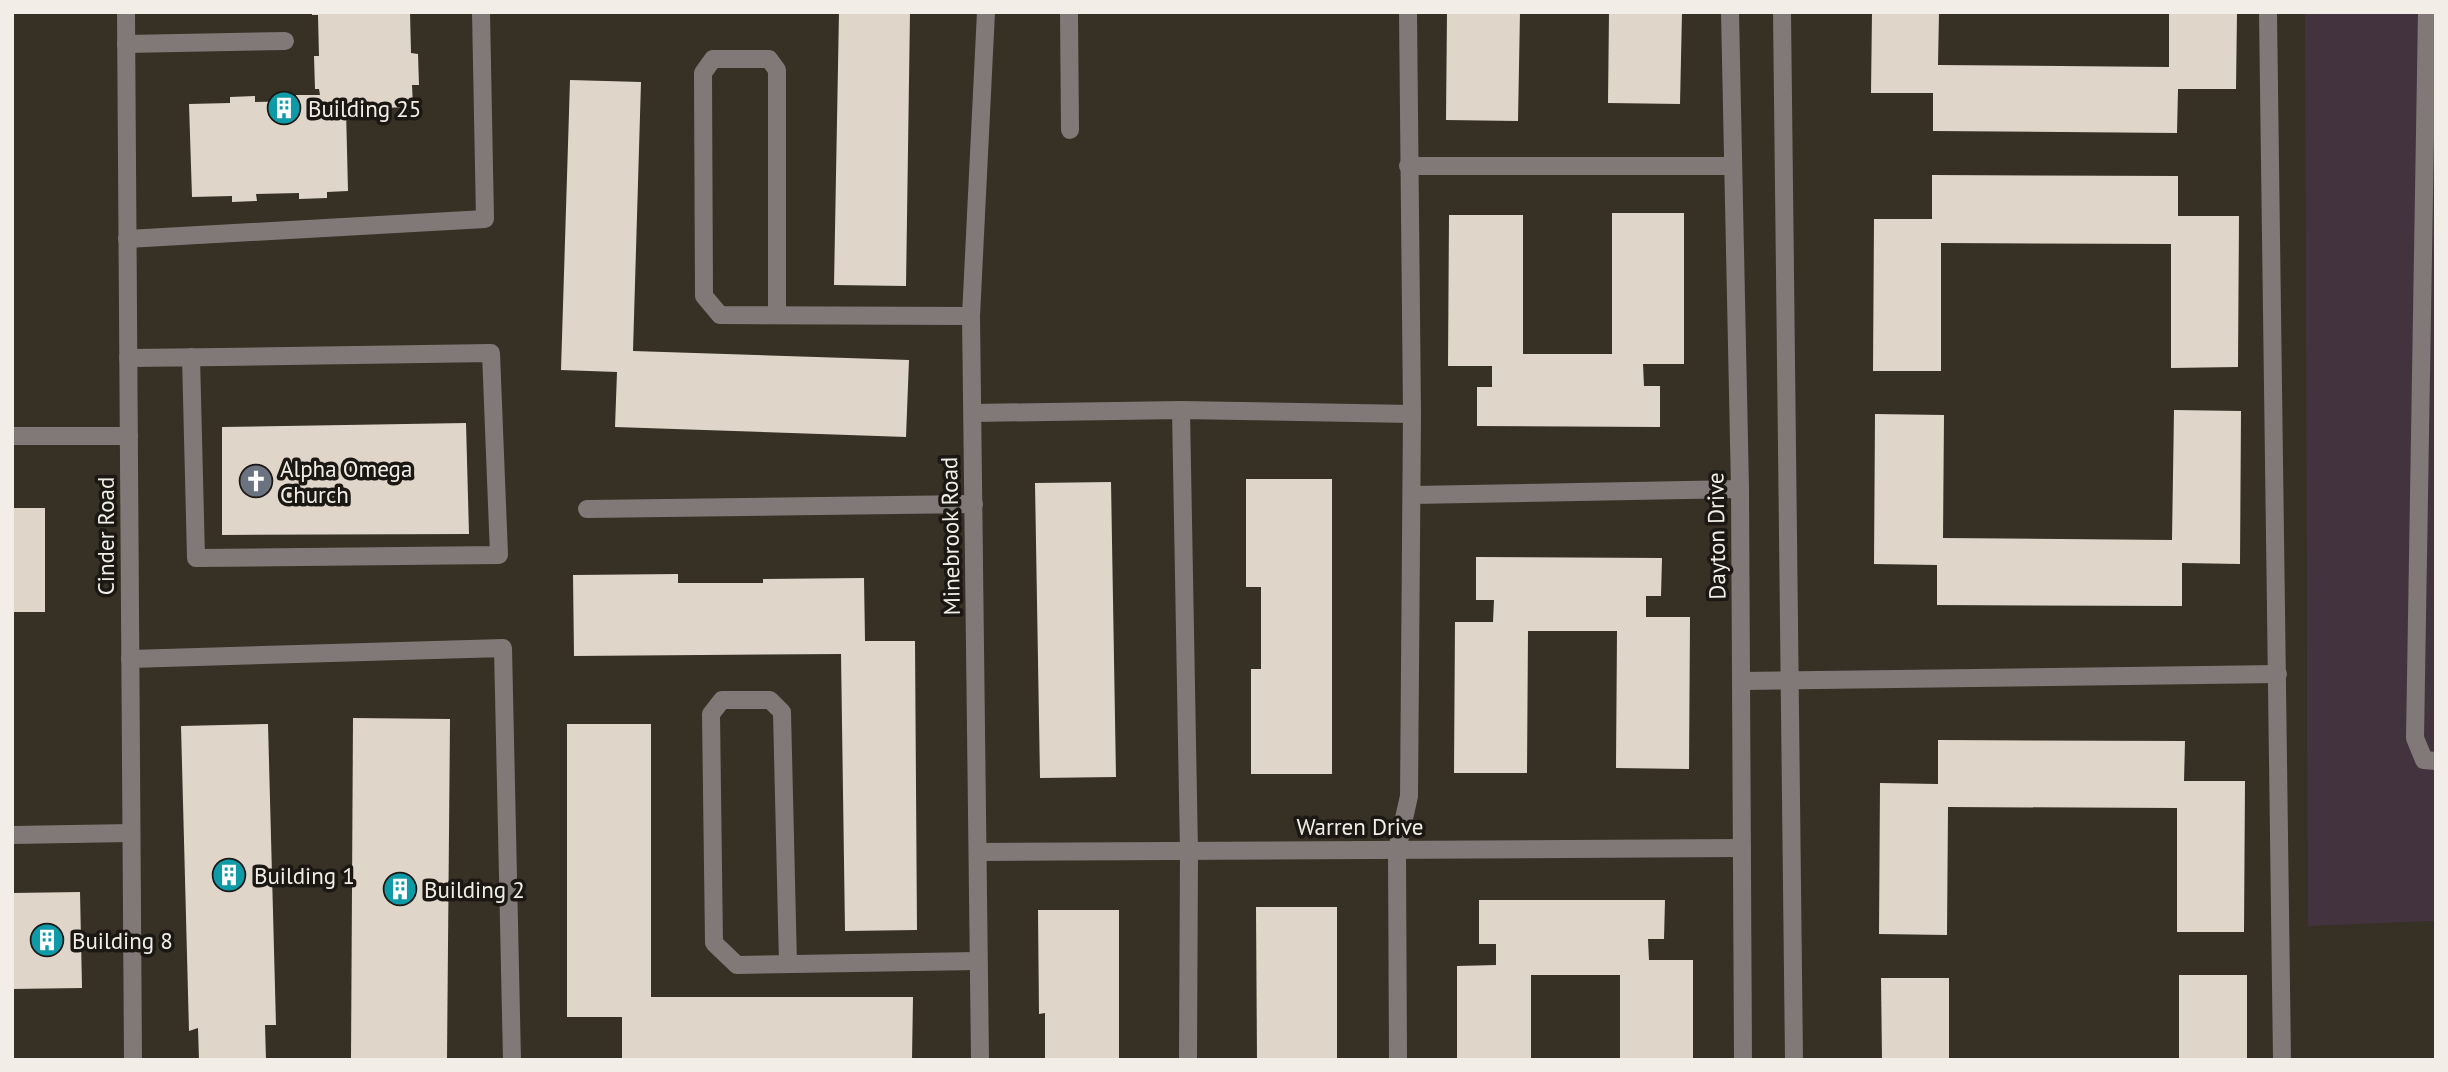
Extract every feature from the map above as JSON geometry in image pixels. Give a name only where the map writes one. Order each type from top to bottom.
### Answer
[{"type":"street","name":"Cinder Road","points":[[126,12],[133,1060]]},
{"type":"street","points":[[127,239],[485,219],[481,12]]},
{"type":"street","name":"Minebrook Road","points":[[980,1060],[971,316],[986,12]]},
{"type":"street","points":[[1069,12],[1070,130]]},
{"type":"street","points":[[1398,1060],[1397,850],[1409,796],[1412,495],[1408,12]]},
{"type":"street","name":"Dayton Drive","points":[[1730,12],[1740,489],[1743,1060]]},
{"type":"street","points":[[1782,12],[1794,1060]]},
{"type":"street","points":[[2268,12],[2282,1060]]},
{"type":"street","points":[[2427,12],[2428,418],[2415,738],[2424,761],[2436,761]]},
{"type":"street","points":[[126,44],[285,41]]},
{"type":"street","points":[[777,314],[777,70],[769,59],[713,59],[703,74],[704,296],[720,315],[971,316]]},
{"type":"street","points":[[1408,166],[1732,166]]},
{"type":"street","points":[[128,358],[191,357],[491,353],[499,555],[196,558],[191,357]]},
{"type":"street","points":[[973,413],[1181,410],[1412,414]]},
{"type":"street","points":[[1181,410],[1189,852],[1188,1060]]},
{"type":"street","points":[[12,436],[129,436]]},
{"type":"street","points":[[1412,495],[1740,489]]},
{"type":"street","points":[[587,509],[974,504]]},
{"type":"street","points":[[130,659],[503,648],[512,1060]]},
{"type":"street","points":[[1741,681],[2278,674]]},
{"type":"street","points":[[788,964],[782,712],[770,700],[722,700],[711,714],[714,943],[737,965],[978,961]]},
{"type":"street","points":[[12,835],[131,833]]},
{"type":"street","name":"Warren Drive","points":[[978,852],[1742,848]]},
{"type":"shaded area","points":[[2305,12],[2436,12],[2436,921],[2308,926]]},
{"type":"building","name":"Building 25","points":[[312,12],[410,12],[411,53],[418,54],[419,85],[412,85],[413,107],[346,109],[348,191],[327,192],[327,198],[299,199],[299,193],[256,194],[257,201],[232,202],[232,196],[192,197],[189,104],[230,103],[230,97],[255,96],[255,102],[296,101],[296,95],[320,95],[319,89],[315,89],[314,56],[319,56],[318,15],[312,15]]},
{"type":"building","points":[[839,12],[910,12],[906,286],[834,285]]},
{"type":"building","points":[[1447,12],[1520,12],[1518,121],[1446,120]]},
{"type":"building","points":[[1609,12],[1682,12],[1680,104],[1608,103]]},
{"type":"building","points":[[1872,12],[1939,12],[1938,65],[2169,67],[2169,12],[2237,12],[2236,89],[2178,89],[2177,133],[1933,131],[1933,93],[1871,93]]},
{"type":"building","points":[[570,80],[641,82],[633,351],[909,360],[906,437],[615,427],[617,372],[561,370]]},
{"type":"building","points":[[1932,175],[2178,176],[2178,216],[2239,216],[2238,367],[2171,368],[2171,244],[1941,243],[1941,371],[1873,371],[1874,219],[1932,219]]},
{"type":"building","points":[[1612,213],[1684,213],[1684,364],[1643,364],[1644,386],[1660,386],[1660,427],[1477,426],[1477,387],[1492,387],[1492,366],[1448,366],[1449,215],[1523,215],[1523,354],[1612,354]]},
{"type":"building","points":[[2174,410],[2241,411],[2240,564],[2182,563],[2182,606],[1937,605],[1937,565],[1874,564],[1875,414],[1944,415],[1943,538],[2172,540]]},
{"type":"building","points":[[466,423],[469,534],[222,535],[222,427]]},
{"type":"building","points":[[1246,479],[1332,479],[1332,774],[1251,774],[1251,669],[1261,669],[1261,587],[1246,587]]},
{"type":"building","points":[[1111,482],[1116,777],[1040,778],[1035,483]]},
{"type":"building","points":[[12,508],[45,508],[45,612],[12,612]]},
{"type":"building","points":[[1476,557],[1662,558],[1661,596],[1646,596],[1646,617],[1690,617],[1689,769],[1616,768],[1617,631],[1528,631],[1527,773],[1454,773],[1455,622],[1493,622],[1494,600],[1476,600]]},
{"type":"building","points":[[678,574],[678,583],[763,583],[763,579],[864,578],[865,641],[915,641],[917,930],[845,931],[841,654],[574,656],[573,575]]},
{"type":"building","name":"Building 2","points":[[353,718],[450,719],[447,1060],[351,1060]]},
{"type":"building","name":"Building 1","points":[[268,724],[276,1025],[265,1025],[266,1060],[199,1060],[198,1028],[189,1031],[181,726]]},
{"type":"building","points":[[567,724],[651,724],[651,997],[913,997],[912,1060],[622,1060],[622,1017],[567,1017]]},
{"type":"building","points":[[1938,740],[2185,741],[2184,781],[2245,781],[2244,932],[2177,932],[2177,808],[1948,807],[1947,935],[1879,934],[1880,783],[1938,784]]},
{"type":"building","name":"Building 8","points":[[80,892],[82,988],[12,989],[12,893]]},
{"type":"building","points":[[1479,900],[1665,900],[1664,939],[1648,939],[1649,960],[1693,960],[1693,1060],[1620,1060],[1620,975],[1531,975],[1531,1060],[1457,1060],[1457,966],[1496,965],[1496,944],[1479,944]]},
{"type":"building","points":[[1256,907],[1337,907],[1337,1060],[1257,1060]]},
{"type":"building","points":[[1038,910],[1119,910],[1119,1060],[1045,1060],[1045,1013],[1039,1014]]},
{"type":"building","points":[[2179,975],[2247,975],[2247,1060],[2179,1060]]},
{"type":"building","points":[[1881,978],[1949,978],[1949,1060],[1882,1060]]},
{"type":"place","name":"Building 25","points":[[284,108]]},
{"type":"place","name":"Alpha Omega Church","points":[[256,481]]},
{"type":"place","name":"Building 1","points":[[229,875]]},
{"type":"place","name":"Building 2","points":[[400,889]]},
{"type":"place","name":"Building 8","points":[[47,940]]}]
